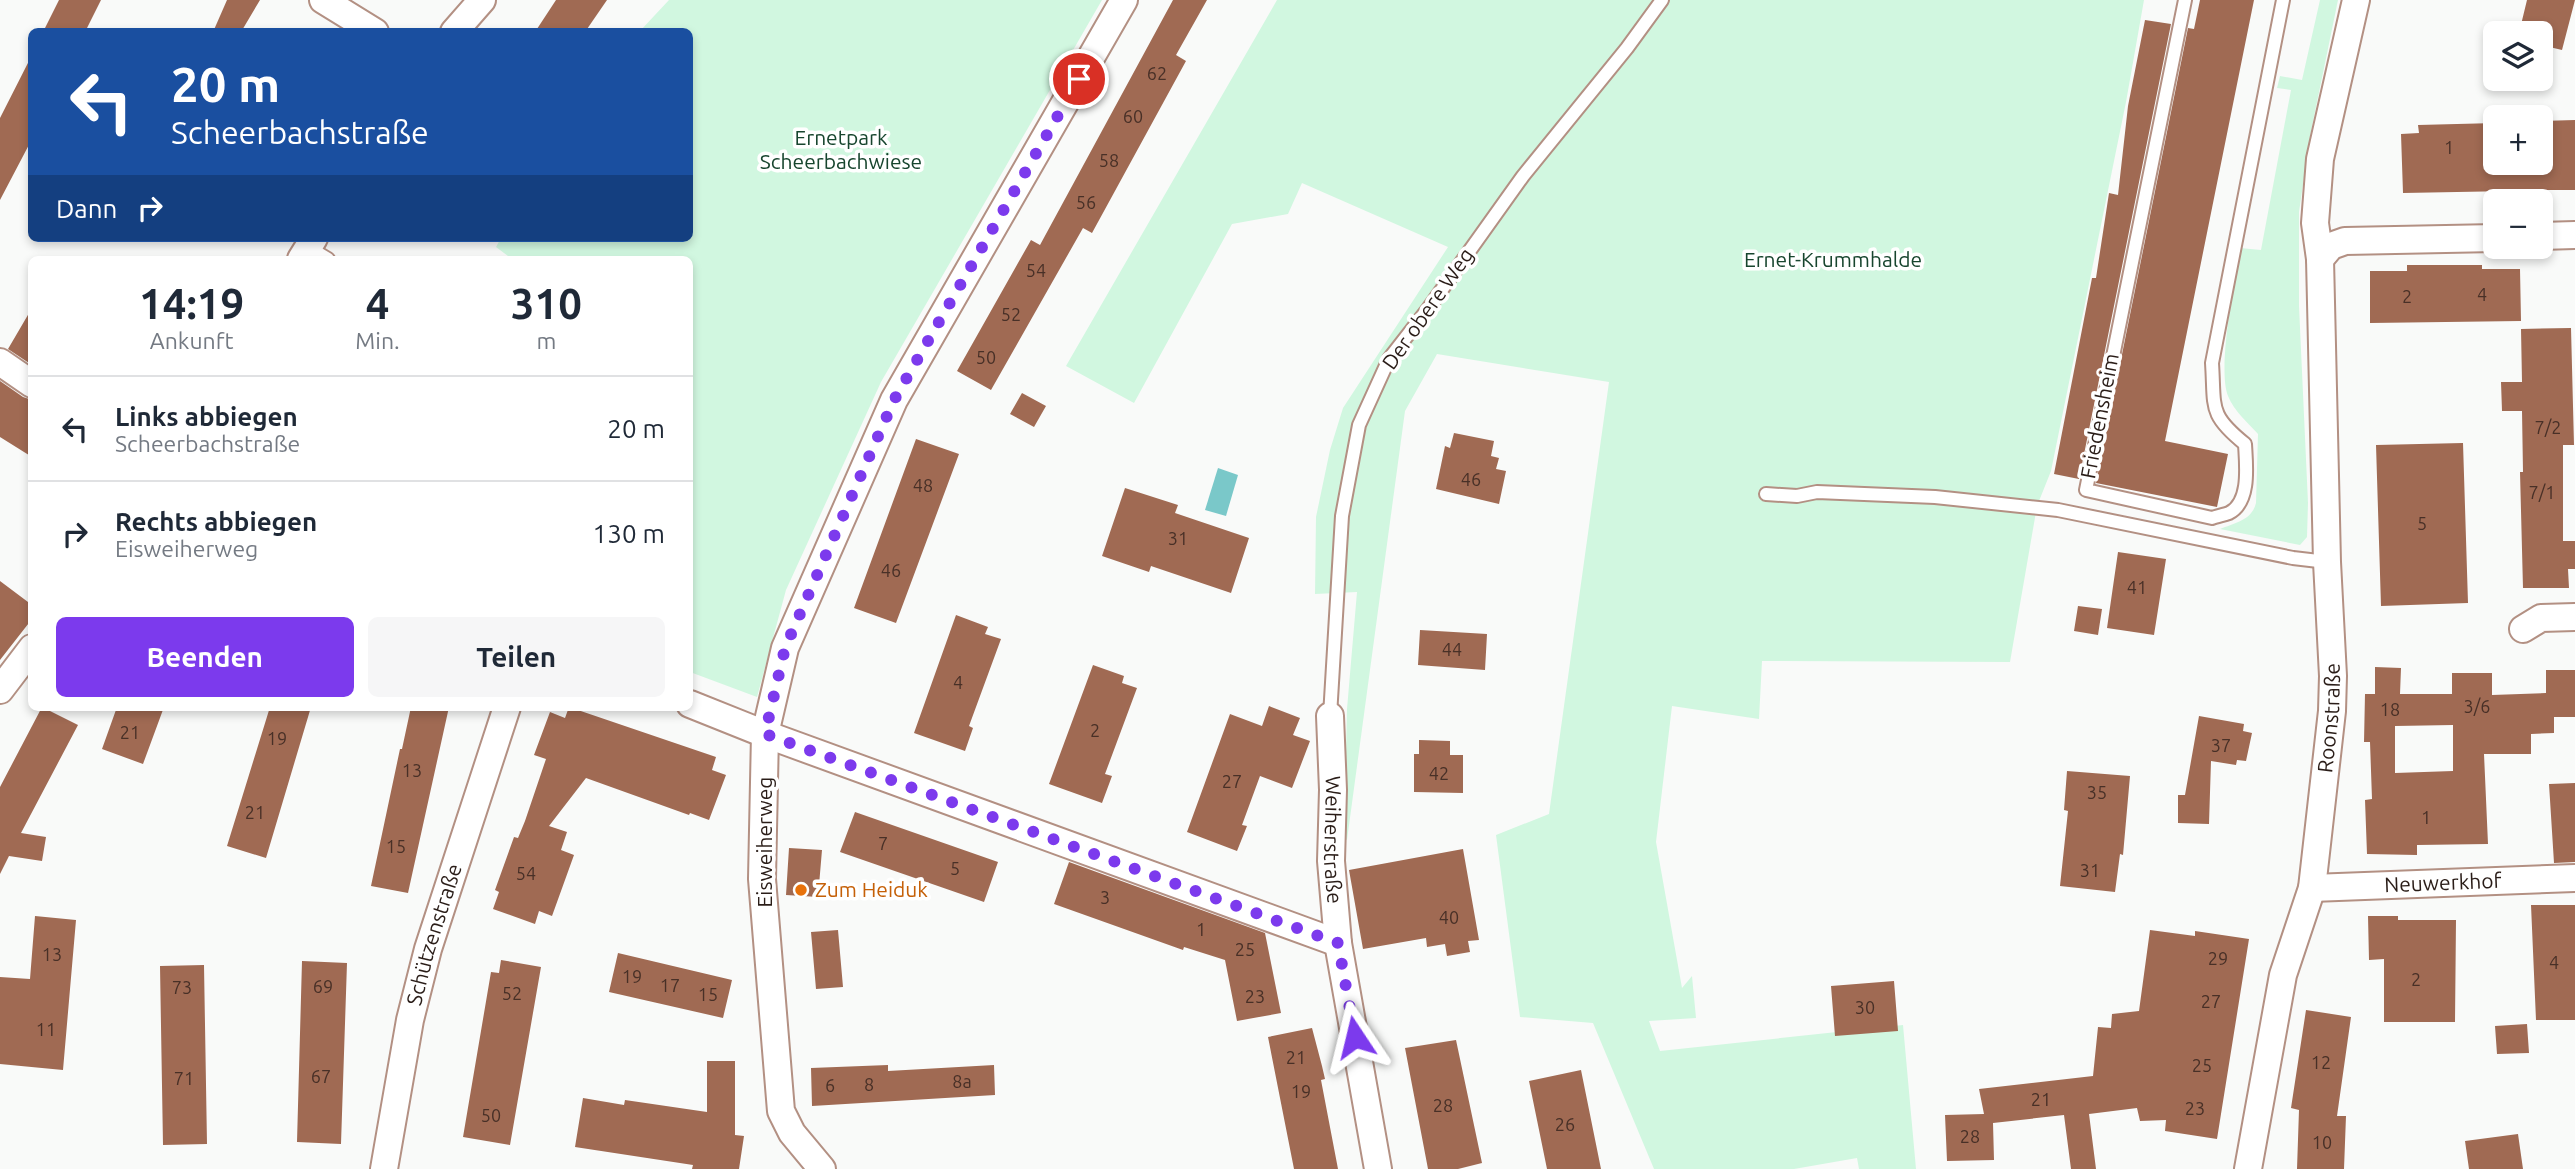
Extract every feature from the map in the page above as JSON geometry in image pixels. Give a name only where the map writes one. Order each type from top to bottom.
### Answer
[{"type":"street","points":[[323,0],[368,28]]},
{"type":"street","points":[[458,28],[482,0]]},
{"type":"street","name":"Eisweiherweg","points":[[822,1169],[792,1133],[781,1111],[762,880],[765,734],[785,648],[894,400],[1124,0]]},
{"type":"street","points":[[2320,259],[2315,223],[2320,159],[2356,0]]},
{"type":"street","points":[[2553,236],[2575,235]]},
{"type":"street","points":[[2320,259],[2331,246],[2345,241],[2483,238]]},
{"type":"street","name":"Roonstraße","points":[[2248,1169],[2283,975],[2312,888],[2332,711],[2320,259]]},
{"type":"street","points":[[0,362],[28,381]]},
{"type":"street","points":[[2523,629],[2541,618],[2575,617]]},
{"type":"street","points":[[0,691],[28,653]]},
{"type":"street","points":[[693,705],[765,734],[1338,943]]},
{"type":"street","name":"Schützenstraße","points":[[384,1169],[410,1020],[428,949],[506,711]]},
{"type":"street","name":"Weiherstraße","points":[[1330,716],[1333,790],[1331,861],[1338,943],[1378,1169]]},
{"type":"street","name":"Neuwerkhof","points":[[2312,888],[2575,878]]},
{"type":"lane","name":"Der obere Weg","points":[[1330,716],[1342,516],[1359,425],[1389,359],[1523,176],[1627,48],[1662,0]]},
{"type":"lane","name":"Friedensheim","points":[[2185,0],[2085,489],[2212,518],[2231,512],[2243,495],[2245,444],[2226,428],[2215,413],[2212,363],[2283,0]]},
{"type":"lane","points":[[1766,494],[1797,496],[1816,492],[1935,497],[2058,510],[2293,558],[2327,562]]},
{"type":"green space","name":"Ernetpark Scheerbachwiese","points":[[669,0],[1102,0],[881,382],[786,590],[757,697],[693,673],[693,256],[508,256],[496,247],[499,242],[693,242],[693,28],[643,28]]},
{"type":"green space","name":"Ernet-Krummhalde","points":[[1277,0],[2144,0],[2051,471],[2037,506],[2010,662],[1762,661],[1759,719],[1672,706],[1656,842],[1682,988],[1692,976],[1696,1018],[1649,1021],[1660,1051],[1903,1025],[1916,1169],[1859,1169],[1857,1158],[1794,1169],[1654,1169],[1593,1023],[1520,1017],[1496,835],[1549,814],[1609,382],[1437,354],[1405,411],[1347,840],[1344,838],[1347,709],[1357,592],[1315,594],[1316,517],[1330,450],[1343,408],[1448,247],[1302,183],[1288,214],[1232,224],[1134,403],[1066,366]]},
{"type":"green space","points":[[2320,0],[2338,0],[2310,136],[2299,212],[2299,306],[2308,503],[2307,537],[2300,545],[2220,529],[2242,520],[2251,513],[2256,503],[2258,434],[2228,396],[2225,366],[2228,324],[2240,248],[2261,250],[2291,90],[2277,88],[2280,76],[2302,80]]},
{"type":"water","points":[[1218,468],[1238,475],[1226,516],[1205,510]]},
{"type":"building","points":[[59,0],[101,0],[87,28],[45,28]]},
{"type":"building","points":[[227,0],[260,0],[243,28],[215,28]]},
{"type":"building","points":[[556,0],[607,0],[588,28],[538,28]]},
{"type":"building","points":[[1173,0],[1207,0],[1176,55],[1186,61],[1092,233],[1083,228],[991,390],[957,371],[1031,240],[1040,245]]},
{"type":"building","points":[[2200,0],[2254,0],[2165,441],[2228,454],[2217,507],[2096,483],[2188,28],[2194,29]]},
{"type":"building","points":[[2527,0],[2575,0],[2562,50],[2553,48],[2553,21],[2522,21]]},
{"type":"building","points":[[2145,20],[2171,24],[2079,479],[2054,474],[2092,278],[2096,278],[2109,193],[2118,195],[2128,106]]},
{"type":"building","points":[[28,63],[28,147],[0,200],[0,118]]},
{"type":"building","points":[[2575,120],[2575,190],[2483,189],[2483,192],[2403,193],[2401,134],[2419,133],[2418,125],[2483,123],[2483,175],[2553,175],[2553,121]]},
{"type":"building","points":[[2407,265],[2482,265],[2482,269],[2520,269],[2521,321],[2370,323],[2370,271],[2407,271]]},
{"type":"building","points":[[28,315],[28,362],[8,349]]},
{"type":"building","points":[[2571,328],[2574,445],[2563,445],[2563,541],[2575,541],[2575,569],[2568,569],[2569,588],[2523,588],[2520,472],[2523,472],[2522,411],[2502,411],[2501,382],[2522,382],[2521,329]]},
{"type":"building","points":[[0,381],[28,399],[28,454],[0,437]]},
{"type":"building","points":[[1022,393],[1046,406],[1034,427],[1010,414]]},
{"type":"building","points":[[1454,433],[1494,441],[1491,456],[1499,458],[1496,469],[1506,471],[1499,504],[1436,489],[1445,446],[1450,448]]},
{"type":"building","points":[[916,439],[959,454],[896,623],[854,608]]},
{"type":"building","points":[[2463,443],[2468,603],[2381,606],[2376,445]]},
{"type":"building","points":[[1125,488],[1178,505],[1175,513],[1249,538],[1231,593],[1151,566],[1149,572],[1102,556]]},
{"type":"building","points":[[2118,552],[2166,559],[2154,635],[2107,628]]},
{"type":"building","points":[[0,581],[28,602],[28,624],[0,660]]},
{"type":"building","points":[[2078,606],[2102,609],[2098,635],[2074,631]]},
{"type":"building","points":[[956,615],[988,627],[985,634],[1001,639],[969,726],[973,728],[965,751],[914,733]]},
{"type":"building","points":[[1420,630],[1487,634],[1485,670],[1418,665]]},
{"type":"building","points":[[1093,665],[1124,676],[1122,683],[1137,688],[1105,774],[1112,776],[1102,803],[1049,784]]},
{"type":"building","points":[[2375,667],[2401,668],[2400,694],[2452,694],[2452,673],[2492,673],[2492,695],[2546,693],[2546,670],[2575,670],[2575,717],[2554,717],[2554,733],[2531,734],[2531,754],[2484,754],[2488,844],[2417,845],[2417,855],[2367,854],[2365,800],[2372,799],[2370,742],[2364,742],[2365,694],[2375,694]],"holes":[[[2453,725],[2453,771],[2395,773],[2395,726]]]},
{"type":"building","points":[[1269,706],[1300,718],[1293,735],[1310,741],[1292,788],[1260,776],[1242,825],[1247,826],[1237,851],[1187,832],[1230,714],[1262,726]]},
{"type":"building","points":[[40,711],[50,711],[78,725],[21,833],[46,837],[42,861],[9,856],[0,874],[0,787]]},
{"type":"building","points":[[116,711],[163,711],[143,764],[102,749]]},
{"type":"building","points":[[269,711],[310,711],[266,858],[227,846]]},
{"type":"building","points":[[410,711],[448,711],[408,893],[371,886]]},
{"type":"building","points":[[568,711],[581,711],[716,757],[712,770],[726,775],[709,820],[586,778],[549,826],[567,832],[561,850],[574,855],[552,916],[539,911],[535,924],[493,909],[499,892],[495,890],[514,837],[518,838],[525,821],[546,759],[534,755],[550,712],[565,718]]},
{"type":"building","points":[[2199,716],[2244,724],[2243,731],[2252,733],[2246,761],[2237,760],[2236,765],[2211,761],[2209,824],[2178,823],[2178,795],[2185,795]]},
{"type":"building","points":[[1419,740],[1450,741],[1450,755],[1463,755],[1463,793],[1414,792],[1414,754],[1419,754]]},
{"type":"building","points":[[2067,771],[2130,776],[2123,855],[2120,854],[2115,892],[2060,886],[2068,811],[2064,810]]},
{"type":"building","points":[[2575,783],[2575,862],[2554,863],[2549,784]]},
{"type":"building","points":[[855,812],[998,862],[984,902],[840,852]]},
{"type":"building","points":[[789,848],[822,850],[818,897],[786,895]]},
{"type":"building","points":[[1463,849],[1479,940],[1468,941],[1470,952],[1447,956],[1445,944],[1427,947],[1426,938],[1363,949],[1349,870]]},
{"type":"building","points":[[1069,862],[1265,933],[1281,1013],[1237,1021],[1225,960],[1184,947],[1183,950],[1054,904]]},
{"type":"building","points":[[2531,905],[2575,905],[2575,1020],[2536,1020]]},
{"type":"building","points":[[35,916],[76,920],[63,1070],[0,1064],[0,977],[30,979]]},
{"type":"building","points":[[2368,916],[2398,916],[2398,920],[2456,920],[2455,1022],[2384,1022],[2384,959],[2369,960]]},
{"type":"building","points":[[838,930],[843,987],[816,989],[811,932]]},
{"type":"building","points":[[2150,930],[2195,936],[2195,931],[2249,939],[2217,1139],[2165,1131],[2166,1120],[2140,1121],[2137,1108],[2089,1114],[2096,1169],[2071,1169],[2064,1115],[1993,1123],[1994,1160],[1947,1161],[1945,1115],[1984,1114],[1979,1089],[2093,1076],[2098,1027],[2111,1028],[2112,1014],[2139,1011]]},
{"type":"building","points":[[618,953],[732,980],[723,1018],[609,992]]},
{"type":"building","points":[[501,960],[541,967],[510,1145],[463,1137],[491,972],[499,973]]},
{"type":"building","points":[[302,961],[347,963],[341,1144],[297,1142]]},
{"type":"building","points":[[204,965],[207,1144],[163,1145],[160,966]]},
{"type":"building","points":[[1894,981],[1898,1031],[1835,1036],[1831,986]]},
{"type":"building","points":[[2306,1010],[2351,1017],[2337,1116],[2346,1116],[2344,1169],[2297,1169],[2299,1110],[2291,1108]]},
{"type":"building","points":[[2527,1024],[2529,1053],[2497,1054],[2495,1026]]},
{"type":"building","points":[[1312,1028],[1325,1079],[1321,1080],[1338,1169],[1294,1169],[1268,1037]]},
{"type":"building","points":[[1456,1040],[1482,1163],[1458,1169],[1428,1169],[1405,1048]]},
{"type":"building","points":[[707,1061],[735,1061],[735,1135],[744,1136],[739,1169],[692,1169],[693,1165],[575,1147],[583,1098],[624,1105],[625,1100],[707,1112]]},
{"type":"building","points":[[888,1065],[888,1071],[994,1065],[995,1095],[812,1106],[811,1068]]},
{"type":"building","points":[[1581,1070],[1601,1169],[1547,1169],[1529,1081]]},
{"type":"building","points":[[2518,1134],[2523,1169],[2469,1169],[2465,1141]]},
{"type":"place","name":"Zum Heiduk","points":[[801,890]]},
{"type":"route","points":[[1079,79],[894,400],[785,648],[765,734],[1338,943],[1355,1037]]}]
